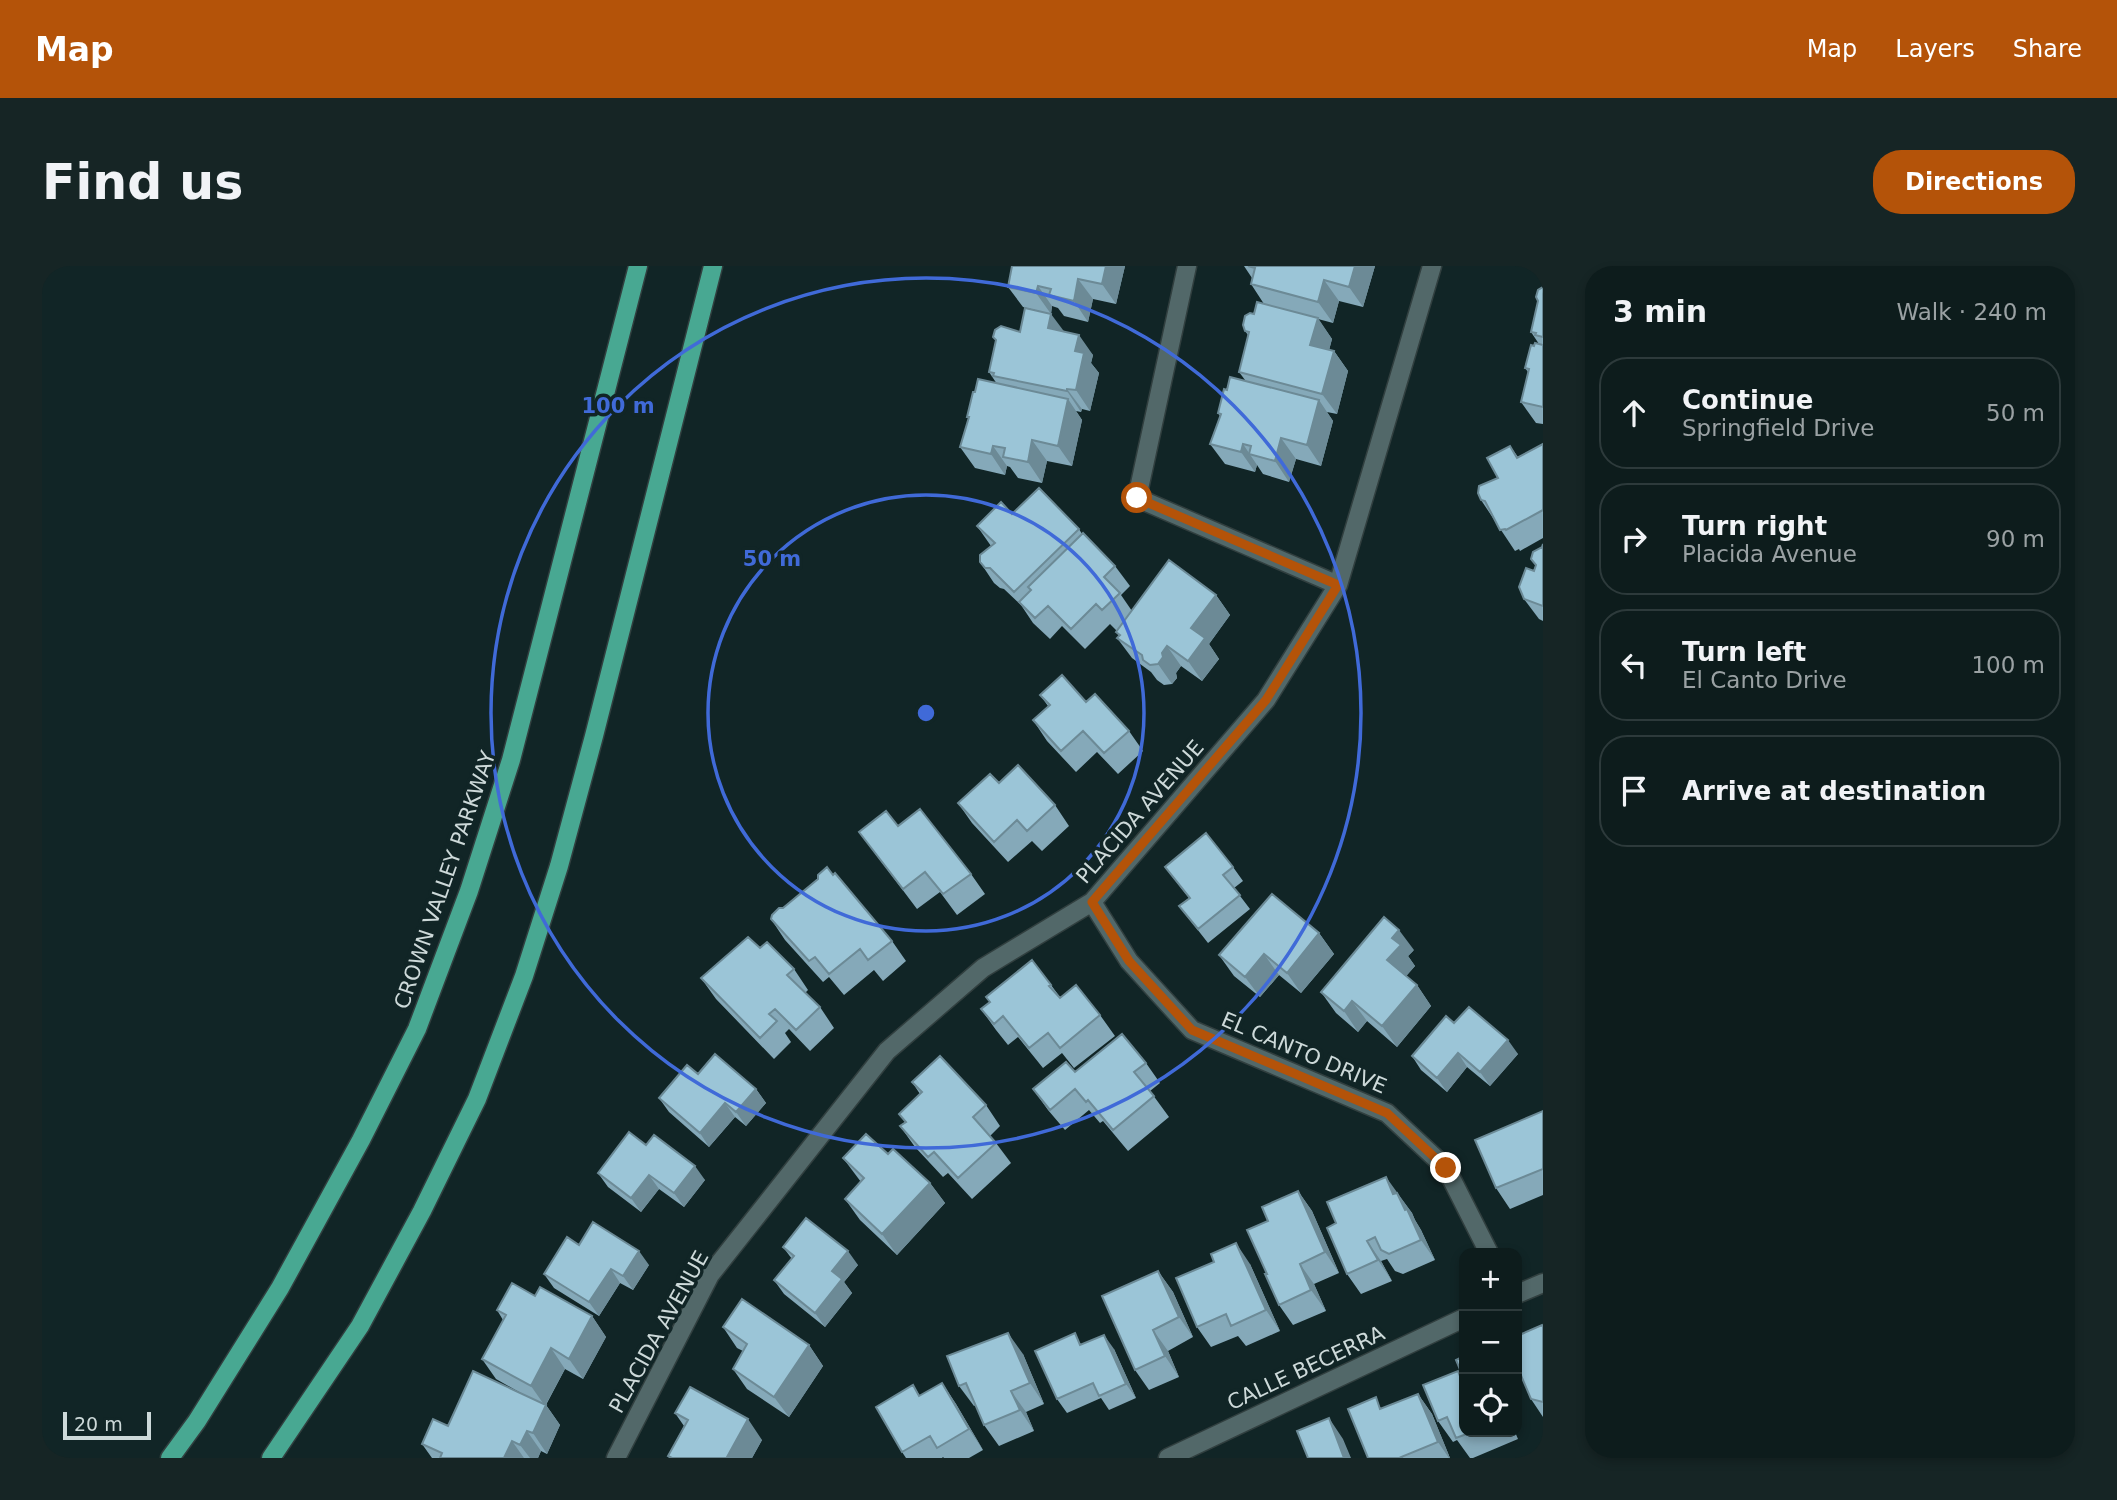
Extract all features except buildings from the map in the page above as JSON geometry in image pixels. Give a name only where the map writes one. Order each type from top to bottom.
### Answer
[{"type":"main road","name":"CROWN VALLEY PARKWAY","points":[[170,1458],[197,1421],[280,1289],[361,1140],[417,1029],[468,891],[511,761],[638,266]]},
{"type":"main road","points":[[271,1458],[360,1326],[422,1211],[477,1099],[524,976],[559,866],[594,736],[713,266]]},
{"type":"street","points":[[1187,266],[1137,498],[1338,585]]},
{"type":"street","name":"PLACIDA AVENUE","points":[[616,1458],[710,1275],[887,1051],[983,968],[1092,902],[1266,700],[1338,585],[1432,266]]},
{"type":"street","name":"EL CANTO DRIVE","points":[[1092,902],[1129,961],[1192,1030],[1387,1113],[1446,1168],[1486,1248]]},
{"type":"street","points":[[1522,1292],[1543,1283]]},
{"type":"street","name":"CALLE BECERRA","points":[[1168,1458],[1459,1320]]},
{"type":"route","points":[[1137,498],[1338,585],[1266,700],[1092,902],[1129,961],[1192,1030],[1387,1113],[1446,1168]]}]
